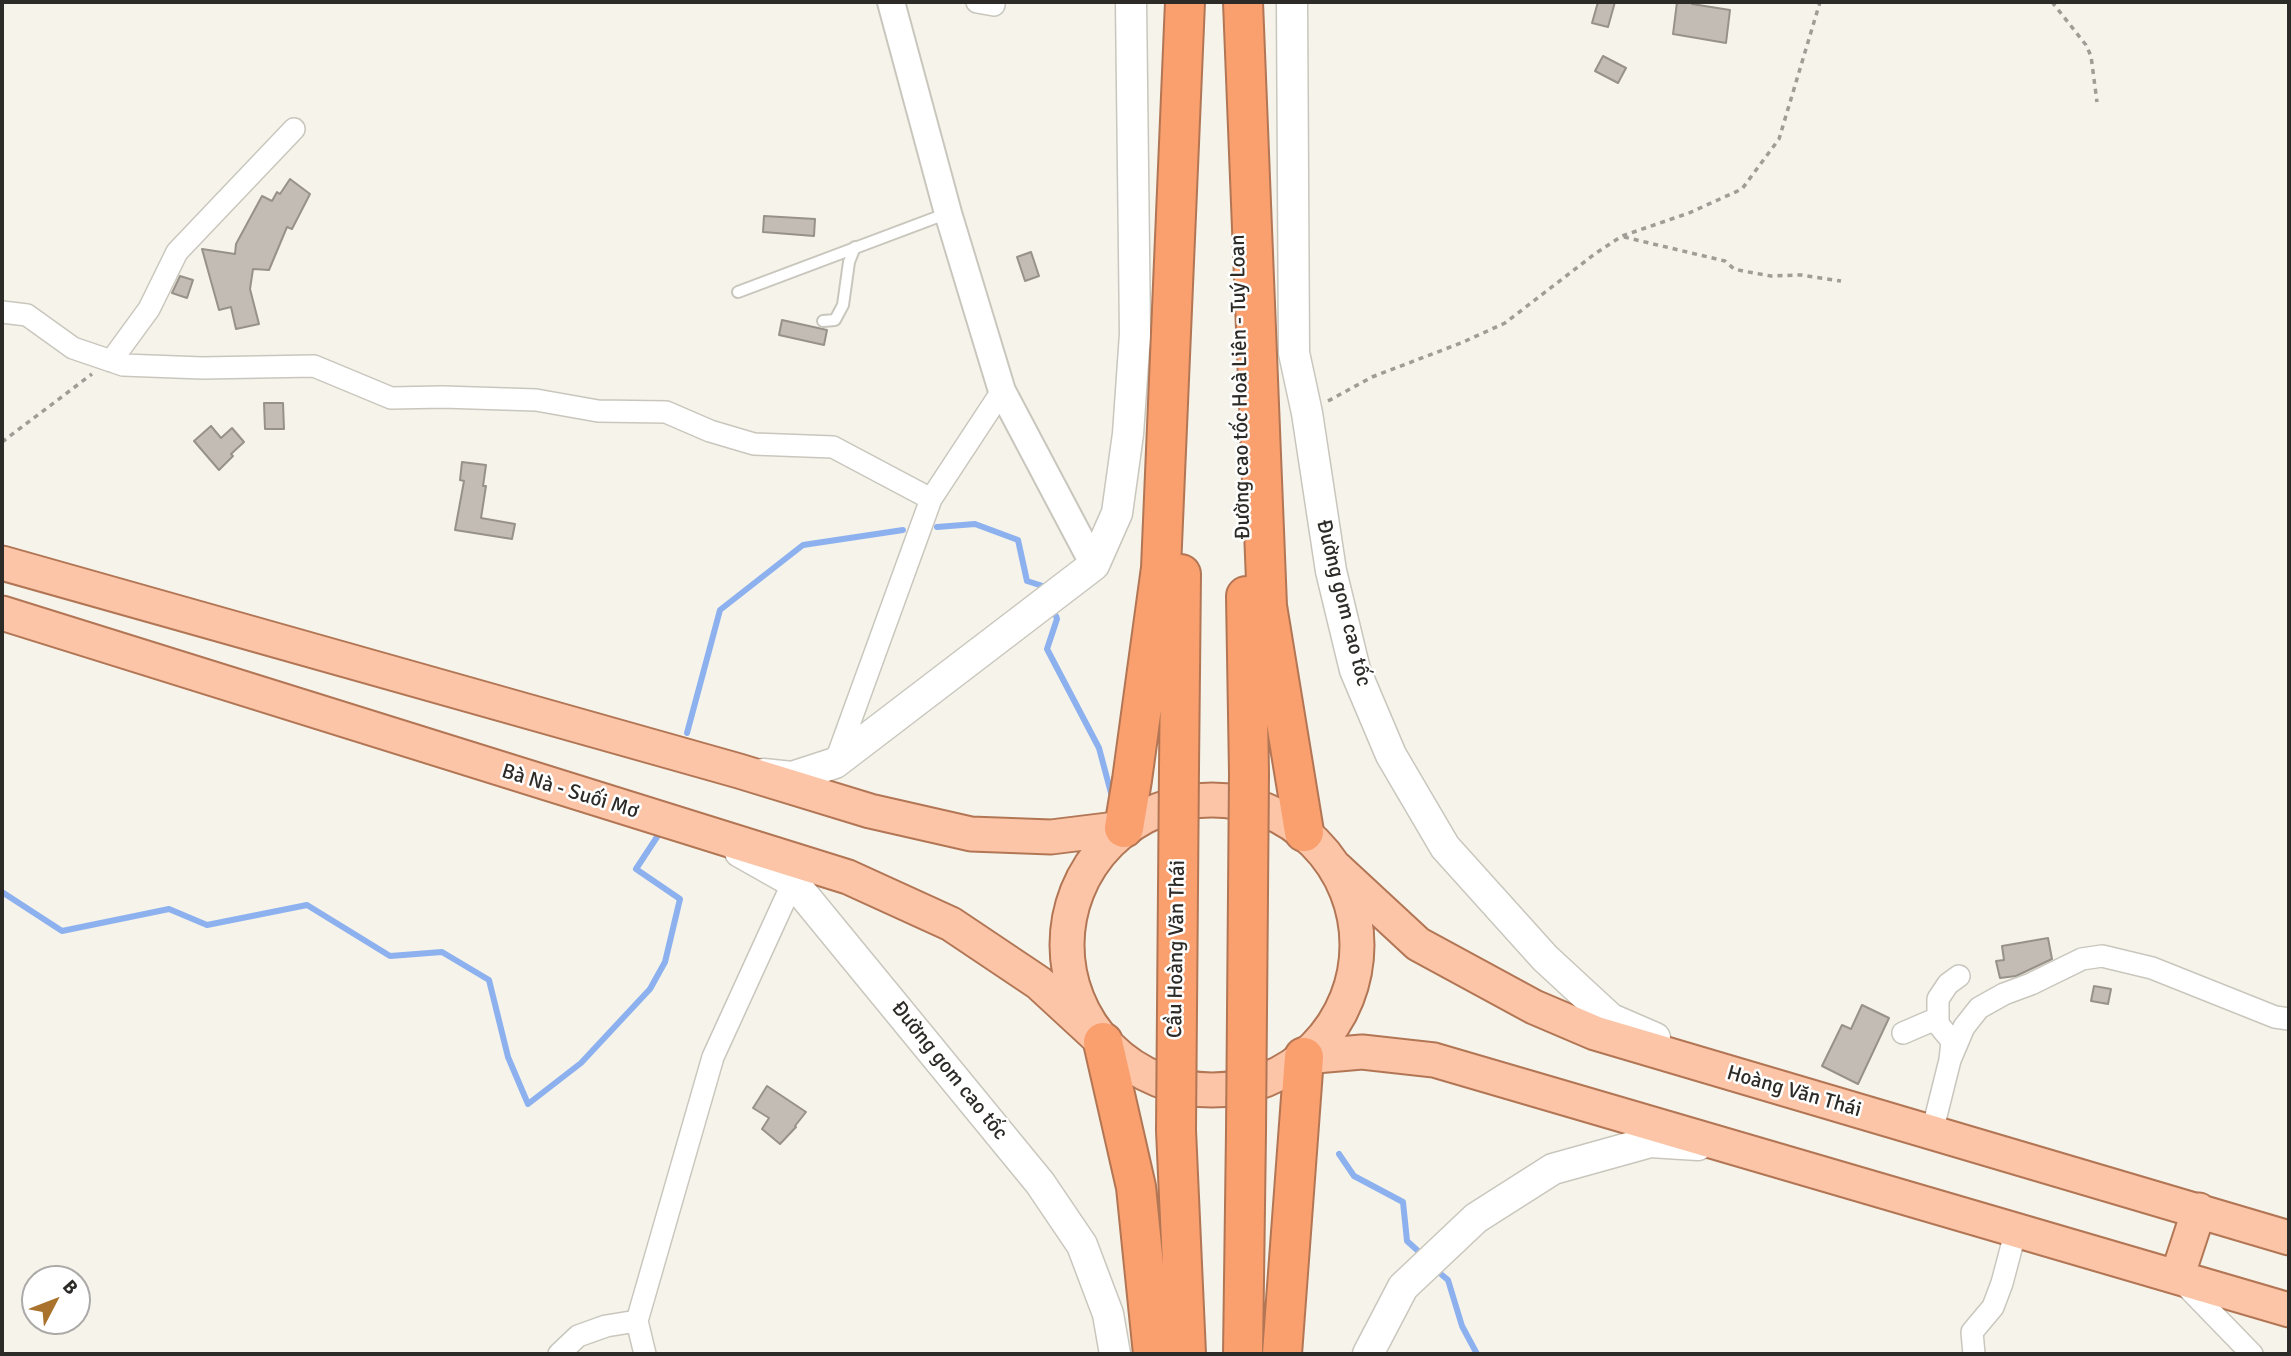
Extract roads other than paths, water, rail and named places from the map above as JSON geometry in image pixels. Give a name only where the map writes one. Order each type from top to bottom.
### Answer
[{"type":"highway","name":"Cầu Hoàng Văn Thái","points":[[1186,2],[1176,1130],[1186,1354]]},
{"type":"highway","points":[[1124,828],[1161,568],[1186,2]]},
{"type":"highway","name":"Đường cao tốc Hoà Liên - Tuý Loan","points":[[1236,2],[1249,773],[1243,1354]]},
{"type":"highway","points":[[1243,2],[1267,606],[1304,832]]},
{"type":"highway","points":[[1103,1042],[1136,1187],[1153,1354]]},
{"type":"highway","points":[[1282,1354],[1304,1057]]},
{"type":"main road","points":[[739,771],[792,777],[835,763],[1094,565],[1116,513],[1128,434],[1133,359],[1131,2]]},
{"type":"main road","name":"Đường gom cao tốc","points":[[1292,2],[1294,353],[1307,413],[1331,571],[1355,670],[1391,755],[1445,846],[1545,958],[1611,1019],[1742,1077]]},
{"type":"main road","points":[[2,563],[739,771],[870,811],[971,834],[1051,836],[1124,828]]},
{"type":"main road","name":"Bà Nà - Suối Mơ","points":[[2,613],[715,838],[848,877],[950,924],[1039,983],[1140,1072],[1185,1088],[1233,1090],[1279,1076],[1319,1046],[1344,1009],[1357,962],[1355,914],[1336,868]]},
{"type":"main road","points":[[1103,1042],[1078,1001],[1069,966],[1067,954],[1071,907],[1090,863],[1124,828],[1166,806],[1214,799],[1262,808],[1304,832],[1336,868]]},
{"type":"main road","name":"Đường gom cao tốc","points":[[715,838],[793,882],[1040,1183],[1082,1245],[1108,1314],[1115,1354]]},
{"type":"main road","name":"Hoàng Văn Thái","points":[[1336,868],[1418,944],[1534,1007],[1595,1033],[2289,1238]]},
{"type":"main road","points":[[1304,1057],[1362,1052],[1434,1060],[2289,1310]]},
{"type":"main road","points":[[1368,1354],[1403,1287],[1476,1218],[1553,1169],[1650,1142],[1731,1146]]},
{"type":"main road","points":[[2177,1277],[2199,1210]]},
{"type":"street","points":[[891,2],[948,212],[1002,391],[1094,565]]},
{"type":"street","points":[[111,361],[149,309],[177,253],[294,129]]},
{"type":"street","points":[[2,312],[27,315],[73,348],[123,365],[202,368],[314,366],[391,398],[536,400],[598,411],[666,412],[710,431],[754,444],[833,447],[931,499]]},
{"type":"street","points":[[835,763],[931,499],[1002,391]]},
{"type":"street","points":[[645,1354],[637,1321],[713,1057],[793,882]]},
{"type":"street","points":[[1950,1060],[1964,1027],[1979,1008],[2082,958],[2102,956],[2152,968],[2275,1017],[2289,1018]]},
{"type":"street","points":[[1938,1024],[1938,999],[1948,984],[1959,976]]},
{"type":"street","points":[[1903,1033],[1931,1021],[1938,1024],[1952,1041],[1950,1060],[1932,1132]]},
{"type":"street","points":[[1973,1354],[1972,1332],[1993,1307],[2003,1283],[2015,1230]]},
{"type":"street","points":[[2177,1277],[2252,1354]]},
{"type":"street","points":[[559,1354],[578,1336],[606,1326],[637,1321]]},
{"type":"lane","points":[[738,292],[948,212]]},
{"type":"lane","points":[[823,321],[835,320],[843,305],[849,262],[855,247]]},
{"type":"waterway","points":[[937,527],[975,524],[1018,540],[1027,581],[1049,588]]},
{"type":"waterway","points":[[687,733],[720,610],[803,545],[903,530]]},
{"type":"waterway","points":[[1056,616],[1047,649],[1099,748],[1111,793]]},
{"type":"waterway","points":[[2,892],[62,931],[169,909],[207,925],[307,905],[390,956],[442,952],[489,980],[508,1057],[528,1104],[581,1063],[650,989],[665,962],[680,899],[636,869],[657,837]]},
{"type":"waterway","points":[[1339,1154],[1354,1176],[1403,1202],[1407,1241],[1417,1250]]},
{"type":"waterway","points":[[1442,1275],[1448,1280],[1462,1326],[1477,1354]]}]
